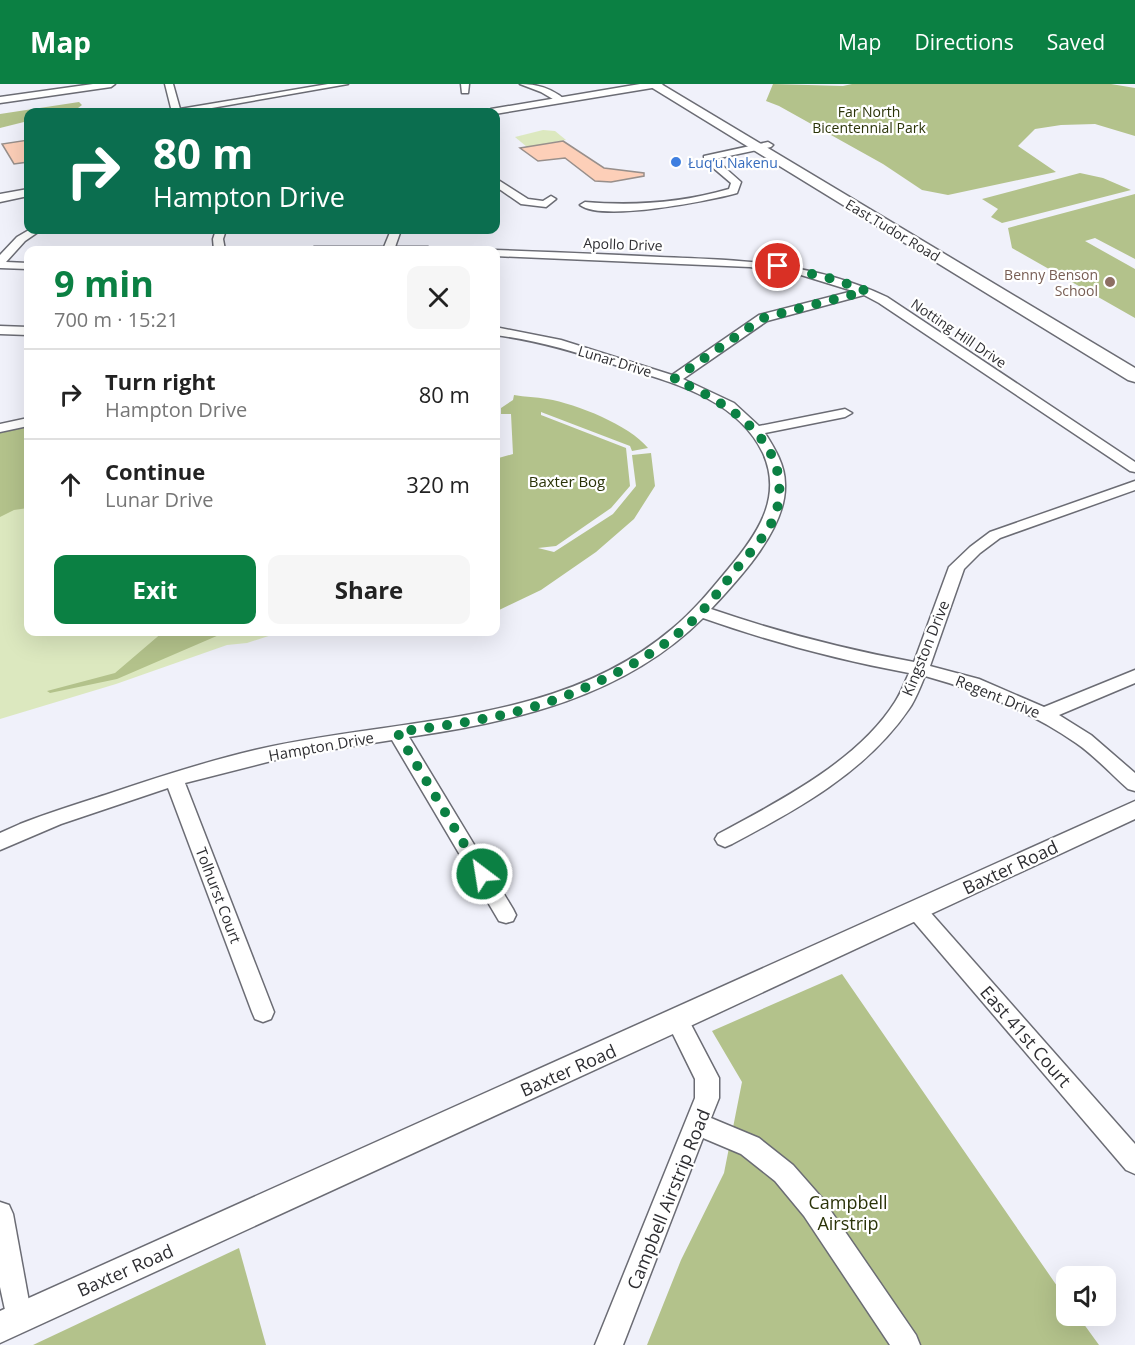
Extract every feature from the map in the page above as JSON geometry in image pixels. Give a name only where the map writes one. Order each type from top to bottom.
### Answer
[{"type":"main road","name":"East Tudor Road","points":[[658,84],[1135,375]]},
{"type":"main road","name":"East Tudor Road","points":[[761,146],[1135,362]]},
{"type":"street","points":[[0,100],[111,84]]},
{"type":"street","points":[[169,84],[175,108]]},
{"type":"street","points":[[285,84],[290,94]]},
{"type":"street","points":[[201,108],[344,84]]},
{"type":"street","points":[[524,84],[561,100]]},
{"type":"street","points":[[540,89],[551,84]]},
{"type":"street","points":[[500,110],[658,84]]},
{"type":"street","points":[[585,205],[610,208],[669,205],[711,198],[733,191],[736,182],[707,158],[761,146]]},
{"type":"street","points":[[500,185],[514,196],[531,204],[546,204],[551,199]]},
{"type":"street","points":[[0,198],[24,194]]},
{"type":"street","points":[[0,263],[21,239],[29,234]]},
{"type":"street","name":"Apollo Drive","points":[[500,253],[750,264]]},
{"type":"street","points":[[0,263],[24,266]]},
{"type":"street","name":"Notting Hill Drive","points":[[750,264],[809,272],[837,280],[883,300],[1135,468]]},
{"type":"street","points":[[674,379],[763,318],[866,291]]},
{"type":"street","points":[[0,330],[24,331]]},
{"type":"street","name":"Lunar Drive","points":[[500,332],[562,344],[674,379],[710,395],[734,411],[756,431]]},
{"type":"street","points":[[756,431],[845,413]]},
{"type":"street","points":[[0,428],[24,423]]},
{"type":"street","name":"Hampton Drive","points":[[0,842],[31,826],[174,779],[289,750],[477,721],[529,708],[575,692],[622,671],[657,649],[702,612],[761,538],[776,510],[779,478],[769,449],[756,431]]},
{"type":"street","name":"Kingston Drive","points":[[725,838],[787,806],[840,770],[878,736],[903,705],[920,669],[957,567],[975,550],[995,536],[1135,485]]},
{"type":"street","name":"Regent Drive","points":[[702,612],[775,637],[973,683],[1044,714],[1084,740],[1135,784]]},
{"type":"street","points":[[1044,714],[1135,676]]},
{"type":"street","points":[[397,732],[506,915]]},
{"type":"street","name":"Tolhurst Court","points":[[174,779],[263,1012]]},
{"type":"street","name":"Baxter Road","points":[[10,1322],[916,910],[1132,815]]},
{"type":"street","name":"East 41st Court","points":[[916,910],[1135,1162]]},
{"type":"street","name":"Campbell Airstrip Road","points":[[609,1345],[699,1124],[707,1098],[707,1077],[677,1020]]},
{"type":"street","points":[[699,1124],[750,1146],[784,1173],[813,1207],[906,1345]]},
{"type":"street","points":[[0,1214],[10,1322]]},
{"type":"green space","name":"Far North Bicentennial Park","points":[[773,84],[843,86],[852,84],[1111,84],[1135,88],[1135,136],[1095,124],[1061,125],[1035,129],[1018,146],[1056,172],[948,195],[922,190],[883,164],[766,101]]},
{"type":"green space","points":[[79,102],[82,105],[78,108],[40,108]]},
{"type":"green space","points":[[24,110],[24,122],[0,128],[0,114]]},
{"type":"green space","points":[[543,130],[555,131],[566,140],[527,147],[515,137]]},
{"type":"green space","points":[[1080,173],[1103,178],[1131,190],[1002,223],[991,217],[998,209],[982,199]]},
{"type":"green space","points":[[1135,194],[1135,259],[1095,238],[1085,241],[1135,269],[1135,318],[1012,248],[1008,228]]},
{"type":"green space","name":"Baxter Bog","points":[[514,395],[543,398],[587,411],[628,431],[648,448],[632,451],[630,446],[541,412],[541,415],[626,448],[630,486],[611,508],[556,546],[538,548],[554,552],[613,514],[636,486],[632,455],[651,453],[655,486],[634,519],[596,552],[541,590],[500,610],[500,458],[513,454],[511,414],[501,414],[501,408],[513,400]]},
{"type":"green space","points":[[24,428],[24,636],[269,636],[247,643],[227,645],[116,684],[0,719],[0,433]]},
{"type":"green space","points":[[24,428],[24,509],[14,510],[0,517],[0,433]]},
{"type":"green space","points":[[158,636],[217,636],[117,679],[50,693],[47,691],[115,673]]},
{"type":"green space","name":"Campbell Airstrip","points":[[842,974],[1056,1284],[1056,1326],[1085,1326],[1099,1345],[647,1345],[681,1260],[724,1173],[742,1082],[712,1031]]},
{"type":"green space","points":[[239,1248],[266,1345],[33,1345]]},
{"type":"building","points":[[24,141],[24,163],[14,164],[2,144]]},
{"type":"building","name":"Łuq’u Nakenu","points":[[563,141],[604,168],[644,173],[644,176],[611,182],[595,181],[565,158],[538,161],[520,148]]},
{"type":"place","name":"Łuq’u Nakenu","points":[[676,162]]},
{"type":"place","name":"Benny Benson School","points":[[1110,282]]},
{"type":"route","points":[[482,874],[397,732],[477,721],[529,708],[575,692],[622,671],[665,643],[702,612],[761,538],[776,510],[779,478],[769,449],[756,431],[734,411],[710,395],[674,379],[763,318],[866,291],[809,272],[778,266]]}]
